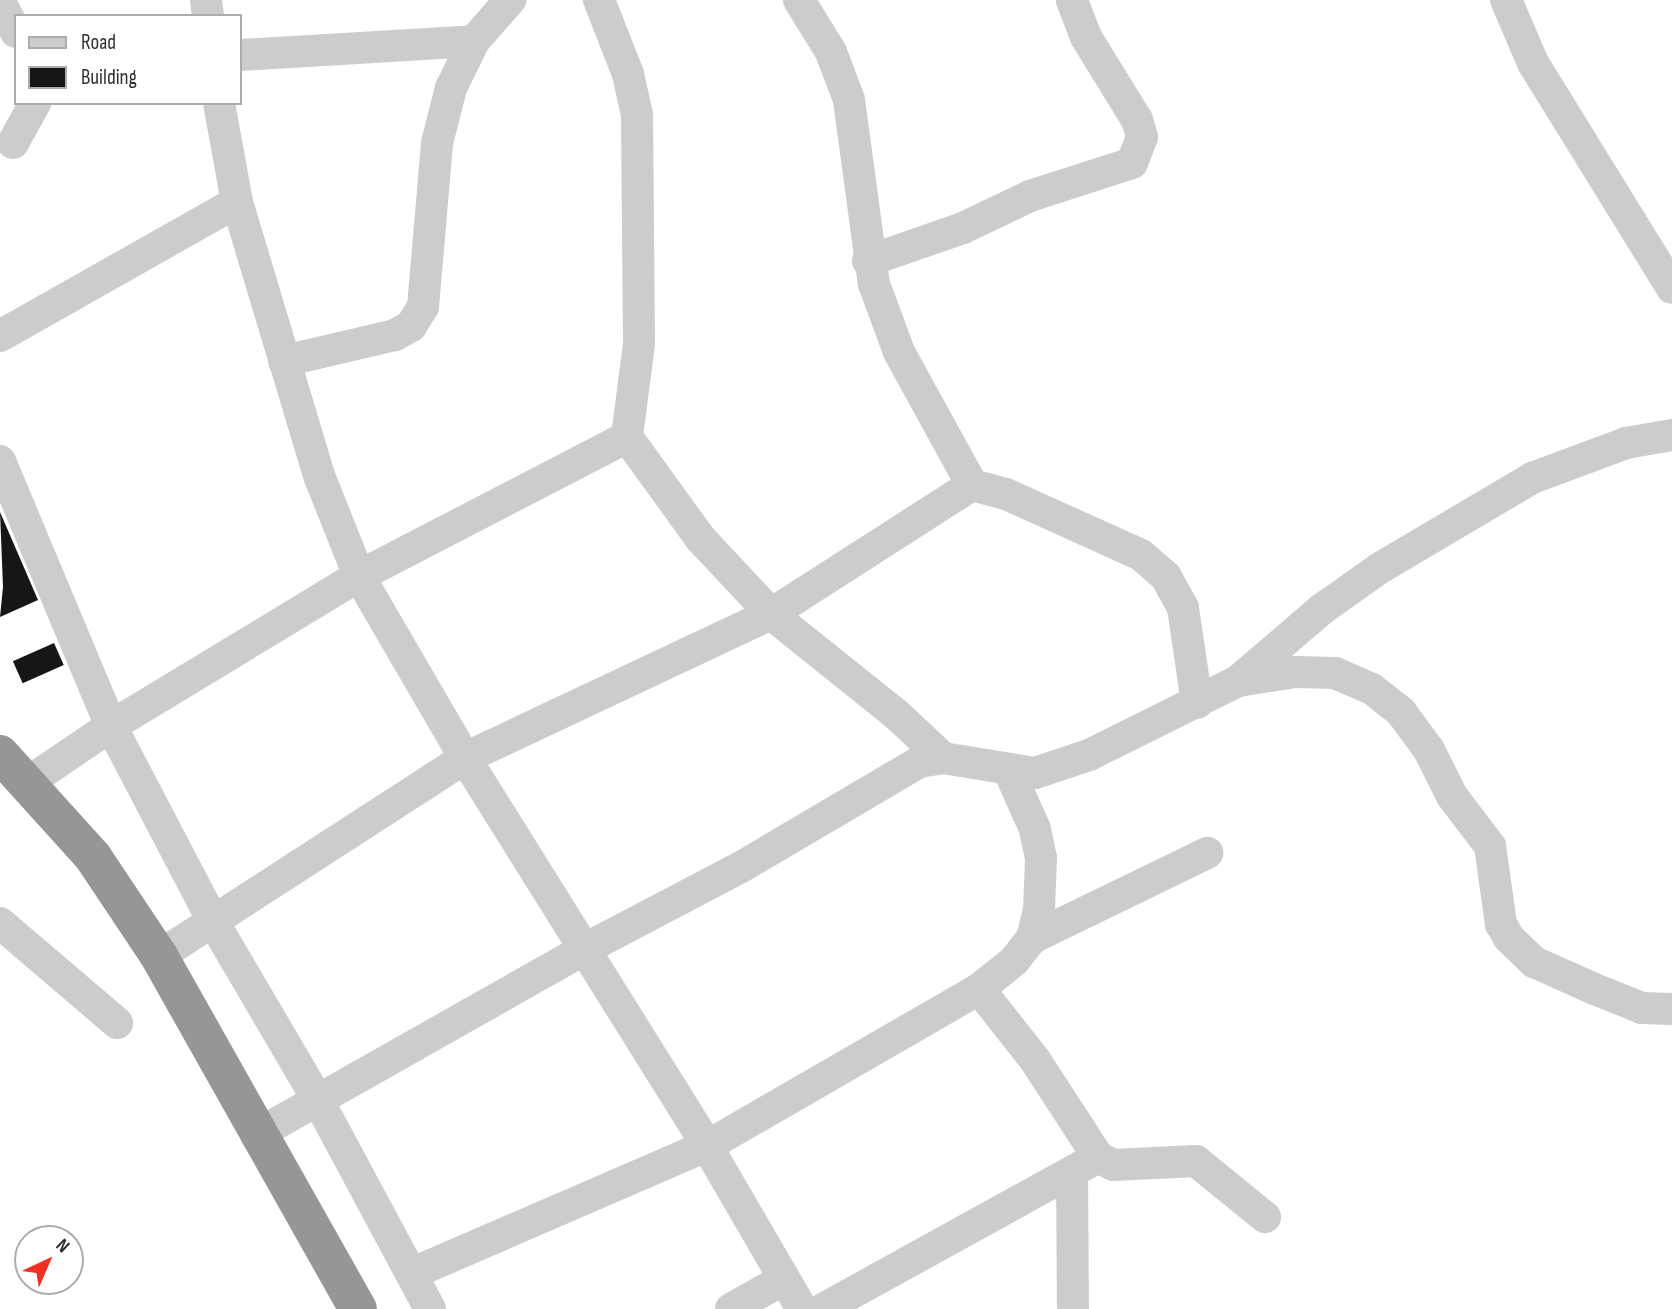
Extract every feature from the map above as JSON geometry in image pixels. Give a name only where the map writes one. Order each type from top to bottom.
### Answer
[{"type":"highway","points":[[0,754],[93,857],[159,956],[256,1135],[358,1309]]},
{"type":"street","points":[[284,361],[395,335],[411,326],[423,307],[437,143],[451,88],[474,41],[510,0]]},
{"type":"street","points":[[599,0],[628,74],[637,116],[639,344],[627,437],[700,538],[771,614],[896,714],[943,758]]},
{"type":"street","points":[[799,0],[831,52],[849,100],[868,261],[900,352],[972,485],[1006,494],[1141,555],[1166,577],[1183,608],[1197,703]]},
{"type":"street","points":[[868,261],[964,228],[1030,196],[1132,163],[1143,137],[1138,120],[1086,37],[1072,0]]},
{"type":"street","points":[[1506,0],[1533,63],[1672,288]]},
{"type":"street","points":[[0,2],[14,28]]},
{"type":"street","points":[[242,55],[474,41]]},
{"type":"street","points":[[13,143],[34,105]]},
{"type":"street","points":[[219,105],[237,202],[284,361],[320,478],[359,576],[464,758],[581,951],[707,1146],[802,1309]]},
{"type":"street","points":[[0,336],[237,202]]},
{"type":"street","points":[[256,1135],[319,1102],[581,951],[741,867],[919,762],[943,758],[1009,771],[1035,773],[1089,755],[1238,681],[1322,609],[1380,568],[1532,478],[1626,443],[1672,435]]},
{"type":"street","points":[[27,783],[110,726],[359,576],[627,437]]},
{"type":"street","points":[[0,461],[110,726],[214,923],[319,1102],[430,1309]]},
{"type":"street","points":[[159,956],[214,923],[464,758],[771,614],[972,485]]},
{"type":"street","points":[[1238,681],[1295,672],[1335,673],[1372,689],[1401,712],[1429,750],[1452,796],[1490,846],[1501,923],[1509,938],[1534,962],[1592,988],[1642,1008],[1672,1009]]},
{"type":"street","points":[[413,1273],[707,1146],[979,989],[1014,961],[1032,938],[1039,910],[1041,858],[1035,829],[1009,771]]},
{"type":"street","points":[[1032,938],[1207,853]]},
{"type":"street","points":[[0,923],[117,1023]]},
{"type":"street","points":[[979,989],[1035,1060],[1085,1165],[1073,1309]]},
{"type":"street","points":[[823,1309],[1085,1165],[1196,1161],[1265,1217]]},
{"type":"street","points":[[731,1309],[784,1279]]},
{"type":"building","points":[[0,512],[38,600],[0,617],[3,587]]},
{"type":"building","points":[[54,643],[64,665],[23,683],[13,661]]}]
